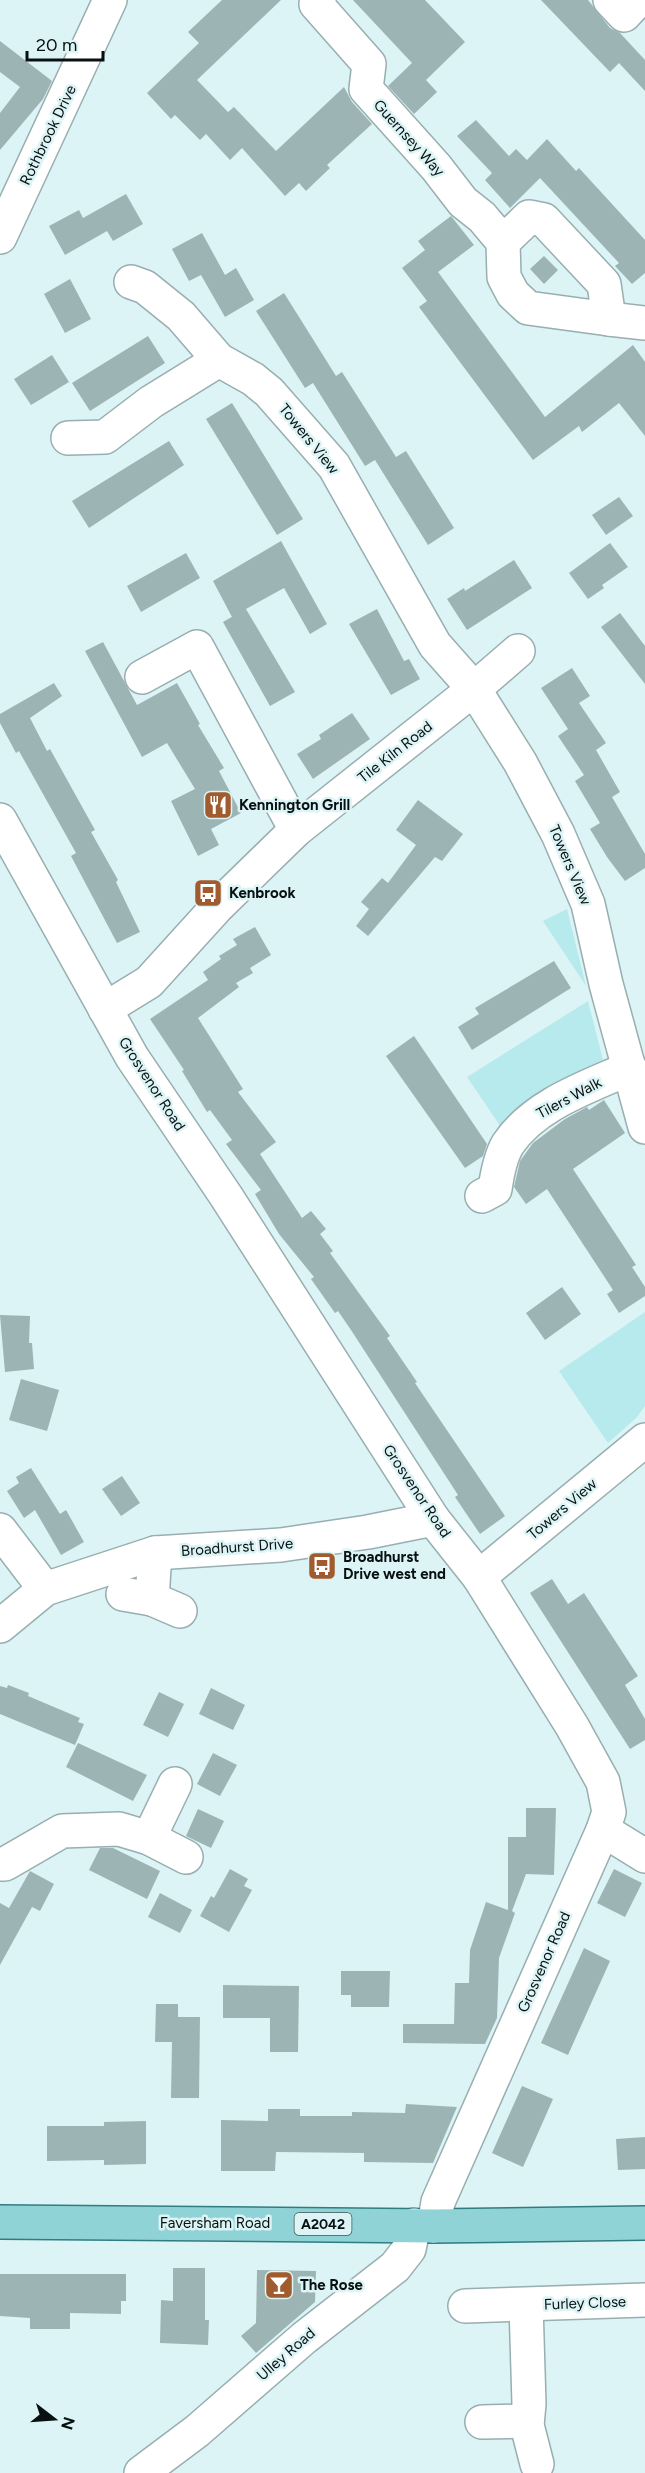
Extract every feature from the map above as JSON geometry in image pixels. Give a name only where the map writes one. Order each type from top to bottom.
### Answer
[{"type":"main road","name":"Faversham Road","points":[[0,2222],[424,2225],[645,2223]]},
{"type":"street","name":"Rothbrook Drive","points":[[0,237],[110,0]]},
{"type":"street","name":"Guernsey Way","points":[[320,0],[316,4],[369,64],[366,89],[436,167],[463,202],[482,217],[503,242]]},
{"type":"street","points":[[610,0],[624,15],[638,0]]},
{"type":"street","points":[[609,319],[604,284],[544,220],[529,217],[503,242],[504,277],[513,294],[528,308],[609,319],[645,323]]},
{"type":"street","name":"Towers View","points":[[131,282],[146,287],[181,316],[219,360],[253,379],[270,392],[334,466],[435,645],[474,689],[520,762],[574,869],[588,904],[606,984],[645,1127]]},
{"type":"street","points":[[68,438],[105,437],[151,402],[219,360]]},
{"type":"street","points":[[142,677],[197,647],[296,830]]},
{"type":"street","points":[[474,689],[518,651]]},
{"type":"street","name":"Tile Kiln Road","points":[[105,1009],[149,982],[218,906],[296,830],[474,689]]},
{"type":"street","name":"Grosvenor Road","points":[[0,820],[132,1057],[226,1196],[433,1519],[479,1577],[572,1726],[603,1782],[609,1812],[603,1830],[438,2202],[424,2225]]},
{"type":"street","name":"Tilers Walk","points":[[482,1197],[495,1189],[507,1146],[530,1119],[554,1103],[630,1068]]},
{"type":"street","name":"Towers View","points":[[479,1577],[645,1440]]},
{"type":"street","name":"Broadhurst Drive","points":[[0,1626],[45,1589],[155,1553],[281,1545],[368,1532],[433,1519]]},
{"type":"street","points":[[0,1530],[45,1589]]},
{"type":"street","points":[[152,1601],[155,1553]]},
{"type":"street","points":[[148,1838],[175,1784]]},
{"type":"street","points":[[0,1864],[5,1864],[62,1831],[119,1829],[148,1838],[186,1857]]},
{"type":"street","points":[[603,1830],[645,1856]]},
{"type":"street","name":"Ulley Road","points":[[141,2473],[197,2431],[304,2338],[398,2264],[424,2225]]},
{"type":"street","name":"Furley Close","points":[[465,2306],[645,2300]]},
{"type":"street","name":"Furley Close","points":[[526,2305],[527,2429],[537,2464]]},
{"type":"street","points":[[482,2422],[527,2421]]},
{"type":"shaded area","points":[[567,909],[586,986],[543,921]]},
{"type":"shaded area","points":[[588,1001],[603,1060],[501,1127],[467,1077]]},
{"type":"shaded area","points":[[645,1312],[645,1406],[637,1417],[608,1443],[559,1371]]},
{"type":"building","points":[[222,0],[281,0],[197,80],[228,112],[234,107],[276,151],[344,87],[352,102],[372,124],[327,165],[330,168],[306,191],[299,183],[285,196],[242,148],[230,160],[206,134],[200,140],[175,115],[171,119],[147,93],[199,43],[188,32]]},
{"type":"building","points":[[353,0],[425,0],[465,42],[426,80],[437,92],[414,114],[388,86],[412,63]]},
{"type":"building","points":[[541,0],[588,0],[610,28],[620,33],[645,60],[645,91],[619,63],[610,72]]},
{"type":"building","points":[[0,41],[52,81],[43,99],[0,150],[0,113],[20,87],[0,72]]},
{"type":"building","points":[[476,120],[509,156],[516,149],[527,160],[547,139],[576,171],[579,168],[645,240],[645,273],[632,284],[615,266],[619,263],[540,178],[510,208],[485,180],[492,173],[457,136]]},
{"type":"building","points":[[126,194],[143,224],[113,241],[107,231],[65,255],[49,226],[79,210],[83,218]]},
{"type":"building","points":[[451,216],[474,245],[438,272],[545,417],[633,345],[645,362],[645,436],[619,403],[582,432],[579,426],[533,460],[419,307],[427,301],[402,268],[425,250],[418,241]]},
{"type":"building","points":[[202,233],[225,275],[236,268],[254,300],[225,317],[201,275],[189,281],[172,249]]},
{"type":"building","points":[[544,256],[558,270],[544,284],[530,269]]},
{"type":"building","points":[[70,279],[91,319],[65,333],[44,294]]},
{"type":"building","points":[[284,293],[336,376],[342,372],[396,457],[406,451],[454,528],[428,545],[375,460],[365,466],[313,383],[305,388],[256,311]]},
{"type":"building","points":[[148,336],[165,363],[90,411],[72,383]]},
{"type":"building","points":[[52,355],[69,382],[31,405],[14,379]]},
{"type":"building","points":[[232,403],[303,519],[277,535],[206,419]]},
{"type":"building","points":[[169,441],[184,465],[89,528],[72,501]]},
{"type":"building","points":[[619,497],[633,516],[606,535],[592,515]]},
{"type":"building","points":[[281,541],[327,624],[310,634],[284,588],[246,609],[295,692],[270,706],[223,622],[232,617],[213,581]]},
{"type":"building","points":[[610,543],[628,567],[602,585],[604,588],[588,599],[569,573]]},
{"type":"building","points":[[186,553],[200,578],[141,612],[127,586]]},
{"type":"building","points":[[514,560],[532,588],[467,630],[447,599],[464,588],[465,591]]},
{"type":"building","points":[[377,609],[404,661],[409,659],[420,679],[391,695],[349,624]]},
{"type":"building","points":[[620,613],[645,646],[645,684],[601,627]]},
{"type":"building","points":[[103,642],[137,705],[177,683],[200,724],[198,725],[224,768],[219,771],[241,813],[211,829],[219,845],[198,856],[171,801],[195,789],[167,743],[142,757],[85,651]]},
{"type":"building","points":[[572,668],[590,696],[579,703],[606,743],[596,750],[620,792],[612,797],[645,854],[645,868],[625,881],[590,829],[600,823],[575,781],[584,775],[558,736],[568,729],[541,688]]},
{"type":"building","points":[[54,683],[62,696],[30,718],[47,751],[50,749],[95,830],[91,832],[118,880],[116,882],[140,932],[117,943],[71,856],[76,853],[19,751],[16,753],[0,723],[0,714]]},
{"type":"building","points":[[352,713],[370,739],[313,779],[297,754],[321,739],[319,735]]},
{"type":"building","points":[[418,800],[463,834],[442,861],[435,857],[368,936],[356,926],[369,909],[361,902],[382,878],[388,883],[416,845],[396,830]]},
{"type":"building","points":[[255,927],[271,955],[250,968],[253,973],[236,983],[239,987],[198,1018],[243,1089],[238,1092],[276,1142],[260,1154],[302,1218],[311,1211],[326,1229],[320,1234],[333,1251],[330,1253],[390,1336],[387,1338],[417,1382],[415,1383],[505,1516],[480,1534],[455,1497],[458,1495],[351,1330],[338,1311],[335,1313],[311,1279],[314,1277],[279,1234],[255,1194],[261,1190],[226,1144],[232,1140],[210,1110],[207,1112],[182,1071],[184,1070],[150,1019],[208,980],[203,972],[221,959],[219,956],[237,945],[233,939]]},
{"type":"building","points":[[554,961],[571,988],[472,1050],[458,1027],[479,1014],[475,1008]]},
{"type":"building","points":[[414,1036],[487,1144],[483,1156],[465,1168],[386,1056]]},
{"type":"building","points":[[604,1100],[625,1133],[573,1169],[636,1265],[632,1267],[645,1287],[645,1296],[619,1313],[607,1294],[613,1290],[547,1189],[526,1204],[514,1187],[520,1161],[533,1143],[565,1119],[587,1107],[589,1110]]},
{"type":"building","points":[[562,1287],[581,1314],[545,1340],[526,1313]]},
{"type":"building","points":[[0,1315],[30,1316],[29,1343],[32,1343],[34,1369],[5,1372]]},
{"type":"building","points":[[21,1379],[59,1390],[47,1431],[9,1420]]},
{"type":"building","points":[[31,1468],[60,1514],[66,1510],[84,1542],[61,1555],[35,1510],[24,1518],[7,1491],[19,1483],[16,1477]]},
{"type":"building","points":[[122,1476],[140,1503],[121,1516],[102,1489]]},
{"type":"building","points":[[552,1579],[568,1604],[584,1593],[638,1676],[625,1685],[645,1719],[645,1740],[630,1749],[530,1593]]},
{"type":"building","points":[[8,1685],[80,1718],[78,1722],[84,1724],[75,1745],[0,1714],[0,1686],[7,1688]]},
{"type":"building","points":[[211,1688],[245,1705],[233,1730],[199,1714]]},
{"type":"building","points":[[159,1692],[184,1704],[168,1737],[143,1725]]},
{"type":"building","points":[[78,1743],[147,1775],[133,1801],[66,1767]]},
{"type":"building","points":[[213,1753],[237,1765],[220,1796],[197,1784]]},
{"type":"building","points":[[526,1808],[556,1808],[554,1875],[526,1874],[512,1911],[515,1913],[499,1958],[497,2018],[485,2044],[403,2043],[403,2024],[454,2024],[455,1983],[469,1983],[470,1950],[486,1902],[508,1910],[508,1837],[526,1837]]},
{"type":"building","points":[[198,1809],[224,1821],[211,1848],[186,1836]]},
{"type":"building","points":[[100,1848],[113,1848],[160,1871],[147,1899],[89,1870]]},
{"type":"building","points":[[230,1869],[248,1879],[244,1886],[252,1890],[229,1932],[200,1916],[211,1896],[214,1898]]},
{"type":"building","points":[[614,1869],[642,1883],[625,1917],[597,1903]]},
{"type":"building","points":[[30,1871],[54,1884],[40,1911],[32,1907],[0,1965],[0,1903],[9,1908]]},
{"type":"building","points":[[160,1893],[192,1910],[180,1933],[148,1917]]},
{"type":"building","points":[[584,1948],[610,1961],[568,2055],[541,2043]]},
{"type":"building","points":[[341,1971],[390,1971],[389,2007],[351,2007],[351,1995],[341,1995]]},
{"type":"building","points":[[223,1985],[299,1986],[298,2052],[270,2052],[270,2018],[223,2018]]},
{"type":"building","points":[[156,2004],[178,2004],[178,2017],[200,2017],[199,2098],[171,2098],[172,2042],[155,2042]]},
{"type":"building","points":[[522,2086],[553,2099],[523,2167],[492,2153]]},
{"type":"building","points":[[406,2104],[457,2107],[433,2163],[364,2162],[364,2153],[276,2152],[275,2171],[221,2171],[221,2120],[268,2121],[268,2109],[300,2109],[300,2116],[352,2116],[352,2112],[405,2113]]},
{"type":"building","points":[[146,2121],[146,2164],[104,2165],[104,2160],[47,2161],[47,2126],[104,2126],[104,2122]]},
{"type":"building","points":[[645,2137],[645,2169],[618,2170],[616,2139]]},
{"type":"building","points":[[173,2268],[205,2268],[205,2320],[209,2320],[208,2345],[160,2343],[161,2300],[173,2301]]},
{"type":"building","points":[[257,2270],[316,2271],[315,2302],[256,2353],[241,2336],[256,2323]]},
{"type":"building","points":[[0,2274],[126,2274],[126,2301],[121,2301],[121,2314],[70,2313],[70,2329],[30,2329],[30,2318],[0,2316]]},
{"type":"place","name":"Kennington Grill","points":[[218,805]]},
{"type":"place","name":"Kenbrook","points":[[208,893]]},
{"type":"place","name":"Broadhurst Drive west end","points":[[322,1566]]},
{"type":"place","name":"The Rose","points":[[279,2285]]}]
